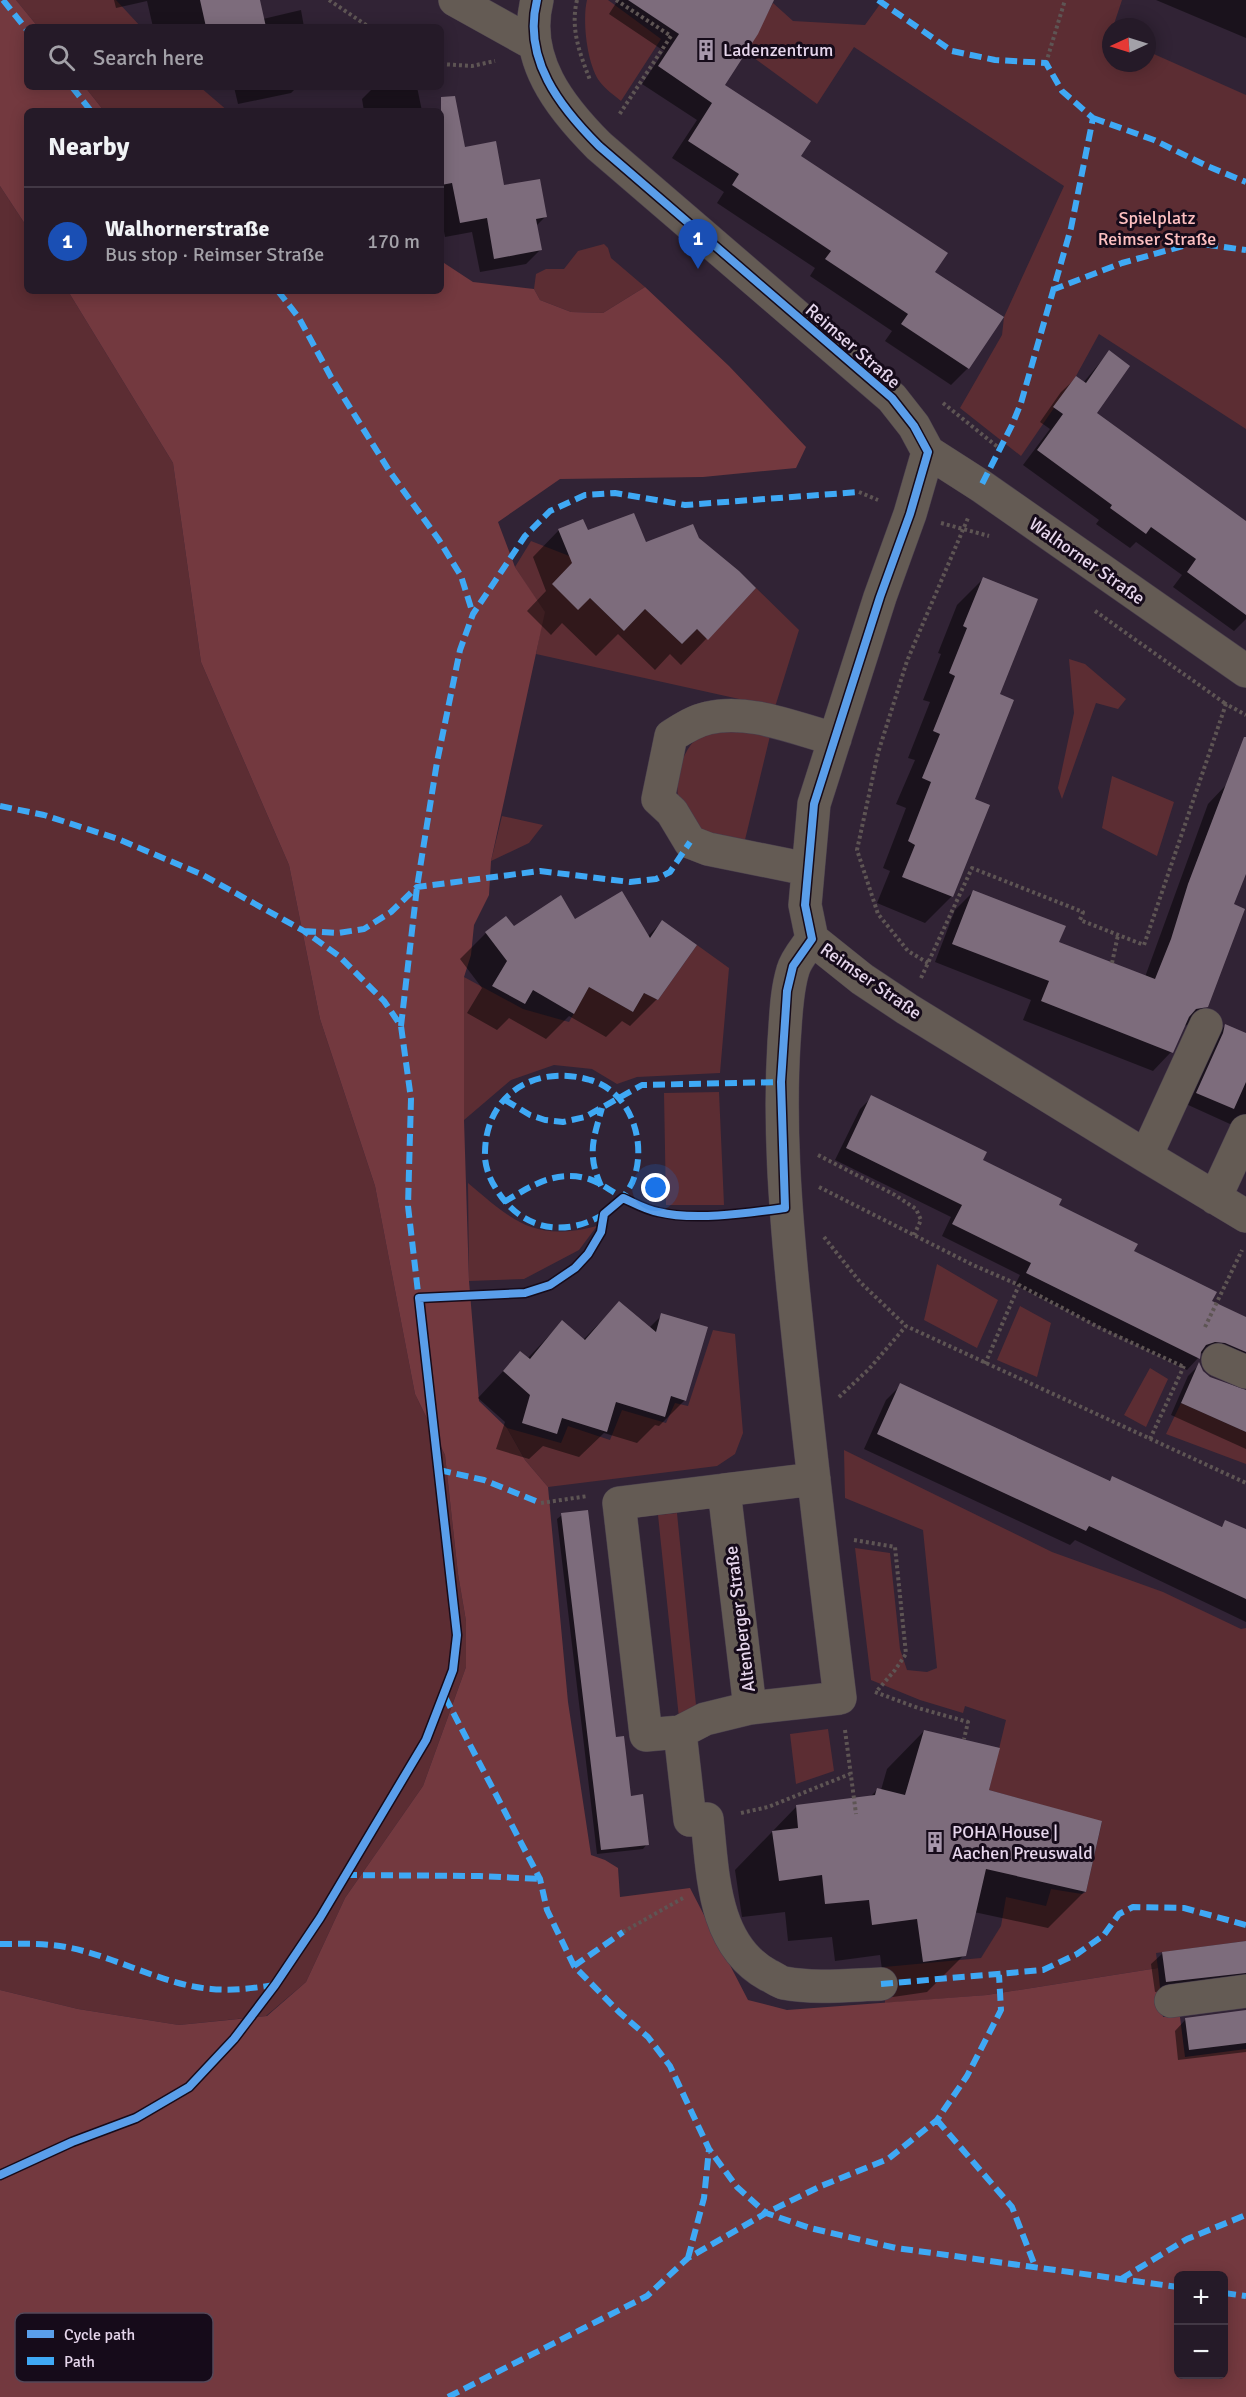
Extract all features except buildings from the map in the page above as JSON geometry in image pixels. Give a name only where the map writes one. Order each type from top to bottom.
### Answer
[{"type":"street","points":[[455,0],[534,44]]},
{"type":"street","name":"Reimser Straße","points":[[537,0],[533,15],[534,44],[550,88],[576,123],[599,147],[892,398],[914,426],[928,452],[910,514],[880,597],[814,804],[805,905],[812,939],[862,979],[907,1009],[1246,1215]]},
{"type":"street","name":"Walhorner Straße","points":[[928,452],[981,486],[1246,671]]},
{"type":"street","points":[[807,869],[708,849],[690,842],[672,812],[658,799],[670,736],[690,724],[709,717],[739,716],[835,739]]},
{"type":"street","points":[[812,939],[793,966],[788,991],[782,1082],[783,1169],[807,1424],[840,1698]]},
{"type":"street","points":[[1146,1156],[1206,1025]]},
{"type":"street","points":[[1215,1198],[1246,1131]]},
{"type":"street","points":[[750,1708],[705,1719],[680,1732],[646,1735],[619,1503],[814,1479]]},
{"type":"street","name":"Altenberger Straße","points":[[724,1491],[750,1708],[840,1698]]},
{"type":"street","points":[[680,1732],[690,1820],[707,1819],[714,1884],[721,1917],[735,1946],[753,1967],[783,1983],[820,1986],[881,1984]]},
{"type":"street","points":[[1171,2001],[1246,1991]]},
{"type":"path","points":[[329,0],[365,24]]},
{"type":"path","points":[[616,0],[670,36],[620,115]]},
{"type":"path","points":[[1046,63],[1065,0]]},
{"type":"path","points":[[928,963],[908,951],[878,914],[857,850],[878,753],[907,661],[981,486]]},
{"type":"path","points":[[907,1009],[972,868],[1083,912],[1080,920],[1144,945],[1226,704],[1246,715]]},
{"type":"path","points":[[1112,963],[1119,935]]},
{"type":"path","points":[[783,1169],[973,1265],[1019,1285],[1102,1329],[1184,1367]]},
{"type":"path","points":[[850,1172],[895,1194],[916,1209],[921,1220],[914,1235]]},
{"type":"path","points":[[785,1208],[828,1241],[860,1282],[906,1326],[1246,1483]]},
{"type":"path","points":[[1205,1326],[1246,1242]]},
{"type":"path","points":[[985,1364],[1019,1285]]},
{"type":"path","points":[[807,1424],[869,1369],[906,1326]]},
{"type":"path","points":[[1150,1439],[1172,1391]]},
{"type":"path","points":[[541,1503],[590,1496]]},
{"type":"path","points":[[820,1537],[895,1547],[906,1654],[895,1671],[876,1692],[918,1708],[968,1722],[964,1739]]},
{"type":"path","points":[[840,1698],[856,1814]]},
{"type":"path","points":[[707,1819],[768,1807],[850,1774]]},
{"type":"path","points":[[623,1932],[690,1894]]},
{"type":"green space","points":[[16,0],[116,0],[138,24],[36,24]]},
{"type":"green space","points":[[587,0],[608,0],[661,39],[621,101],[602,85],[592,65],[585,30]]},
{"type":"green space","name":"Spielplatz Reimser Straße","points":[[883,0],[1122,0],[1116,18],[1102,18],[1102,72],[1156,72],[1156,55],[1246,95],[1246,429],[1099,334],[1076,376],[1021,456],[960,408],[1002,335],[1004,317],[1064,186],[854,47],[817,104],[746,52],[773,3],[793,21],[865,25]]},
{"type":"green space","points":[[87,90],[204,90],[224,108],[102,108]]},
{"type":"green space","points":[[0,186],[24,222],[24,294],[70,294],[173,463],[201,662],[289,865],[320,1019],[375,1186],[415,1394],[445,1455],[458,1574],[466,1621],[466,1667],[423,1786],[345,1898],[306,1982],[266,2016],[179,2025],[78,2009],[0,1990]]},
{"type":"green space","points":[[604,244],[611,258],[645,287],[603,313],[571,312],[540,300],[534,289],[536,274],[546,269],[564,269],[578,251]]},
{"type":"green space","points":[[531,541],[577,559],[590,598],[624,631],[645,609],[682,644],[697,629],[708,639],[756,588],[799,630],[775,707],[536,654],[544,612],[515,567]]},
{"type":"green space","points":[[1069,659],[1085,664],[1126,699],[1118,709],[1096,703],[1062,799],[1058,788],[1074,713]]},
{"type":"green space","points":[[709,732],[745,732],[770,736],[744,844],[697,828],[691,824],[680,807],[677,786],[681,764],[692,744]]},
{"type":"green space","points":[[1112,776],[1174,802],[1157,856],[1102,828]]},
{"type":"green space","points":[[502,816],[543,825],[529,843],[491,861]]},
{"type":"green space","points":[[697,945],[729,968],[720,1073],[637,1077],[617,1084],[592,1069],[554,1065],[511,1080],[464,1120],[464,977],[523,1009],[569,1022],[589,987],[633,1012],[644,993],[658,1000]]},
{"type":"green space","points":[[719,1092],[724,1205],[666,1205],[664,1093]]},
{"type":"green space","points":[[468,1183],[513,1218],[541,1230],[557,1232],[597,1226],[579,1250],[524,1279],[469,1281]]},
{"type":"green space","points":[[937,1264],[998,1300],[977,1348],[924,1320]]},
{"type":"green space","points":[[1020,1306],[1051,1323],[1037,1377],[997,1360]]},
{"type":"green space","points":[[713,1330],[735,1334],[743,1433],[735,1454],[717,1466],[548,1487],[525,1460],[507,1428],[561,1443],[568,1426],[610,1440],[622,1410],[666,1423],[675,1403],[688,1406]]},
{"type":"green space","points":[[1150,1368],[1168,1379],[1146,1427],[1124,1415]]},
{"type":"green space","points":[[1181,1403],[1246,1432],[1246,1464],[1166,1434]]},
{"type":"green space","points":[[844,1450],[1052,1552],[1163,1592],[1241,1629],[1246,1628],[1246,1941],[1156,1953],[1158,1968],[987,1995],[885,2003],[884,1967],[981,1958],[1001,1926],[1006,1897],[1046,1906],[1051,1889],[1082,1894],[1086,1892],[1102,1822],[989,1790],[1006,1720],[965,1706],[963,1713],[920,1700],[871,1680],[855,1548],[890,1553],[900,1649],[907,1670],[927,1672],[937,1668],[923,1530],[845,1498]]},
{"type":"green space","points":[[677,1513],[697,1715],[679,1718],[658,1515]]},
{"type":"green space","points":[[828,1729],[834,1771],[796,1784],[790,1734]]},
{"type":"shaded area","points":[[0,0],[16,0],[36,24],[24,24],[24,90],[87,90],[102,108],[24,108],[24,222],[0,186]]},
{"type":"shaded area","points":[[444,263],[473,282],[534,289],[540,300],[571,312],[603,313],[645,287],[729,366],[806,447],[796,468],[703,477],[560,479],[498,522],[515,567],[545,612],[491,861],[489,895],[474,925],[471,955],[464,977],[464,1120],[469,1281],[479,1401],[507,1428],[525,1460],[548,1487],[568,1702],[591,1855],[618,1868],[620,1897],[690,1888],[748,2000],[787,2010],[987,1995],[1158,1968],[1163,2017],[1180,2017],[1185,2057],[1246,2049],[1246,2397],[0,2397],[0,1990],[78,2009],[179,2025],[267,2016],[306,1982],[345,1898],[423,1786],[466,1667],[466,1621],[458,1574],[445,1455],[415,1394],[375,1186],[320,1019],[289,865],[201,662],[173,463],[70,294],[444,294]]},
{"type":"marked path","points":[[3,0],[24,26]]},
{"type":"marked path","points":[[878,0],[952,51],[995,60],[1046,63],[1062,91],[1093,118],[1071,228],[1021,403],[981,486]]},
{"type":"marked path","points":[[74,90],[89,108]]},
{"type":"marked path","points":[[1093,118],[1154,140],[1246,182]]},
{"type":"marked path","points":[[1052,290],[1122,263],[1194,243],[1246,250]]},
{"type":"marked path","points":[[280,294],[299,318],[331,377],[390,472],[439,540],[461,576],[473,614]]},
{"type":"marked path","points":[[401,1026],[417,887],[437,762],[460,650],[473,614],[525,536],[550,511],[585,495],[615,493],[685,505],[859,492]]},
{"type":"marked path","points":[[0,806],[44,815],[118,839],[201,874],[304,931],[339,956],[384,1001],[401,1026],[411,1099],[408,1206],[419,1301]]},
{"type":"marked path","points":[[304,931],[338,933],[364,929],[391,912],[417,887],[540,871],[630,882],[656,879],[670,872],[690,842]]},
{"type":"marked path","points":[[604,1214],[589,1222],[573,1226],[558,1228],[543,1226],[529,1221],[516,1212],[495,1187],[486,1166],[488,1131],[494,1114],[505,1099],[518,1088],[534,1080],[551,1076],[570,1076],[590,1080],[616,1095],[632,1119],[638,1149],[634,1178],[623,1198]]},
{"type":"marked path","points":[[505,1100],[530,1115],[563,1122],[585,1117],[642,1085],[781,1082]]},
{"type":"marked path","points":[[601,1186],[594,1165],[593,1147],[602,1108]]},
{"type":"marked path","points":[[504,1202],[544,1181],[566,1176],[589,1179],[627,1199]]},
{"type":"marked path","points":[[439,1470],[484,1480],[541,1503]]},
{"type":"marked path","points":[[445,1697],[540,1879],[547,1910],[574,1966],[619,2012],[648,2037],[670,2066],[709,2149],[737,2187],[766,2213],[810,2228],[896,2248],[1174,2286]]},
{"type":"marked path","points":[[345,1875],[540,1879]]},
{"type":"marked path","points":[[881,1984],[1043,1970],[1077,1954],[1104,1935],[1119,1914],[1133,1907],[1184,1908],[1246,1925]]},
{"type":"marked path","points":[[574,1966],[623,1932]]},
{"type":"marked path","points":[[0,1944],[38,1944],[71,1948],[171,1981],[211,1989],[275,1985]]},
{"type":"marked path","points":[[448,2397],[647,2296],[688,2258],[766,2213],[821,2186],[888,2159],[937,2120],[967,2076],[1001,2010],[999,1975]]},
{"type":"marked path","points":[[937,2120],[1012,2207],[1035,2266]]},
{"type":"marked path","points":[[688,2258],[704,2198],[709,2149]]},
{"type":"marked path","points":[[1121,2279],[1187,2239],[1246,2215]]},
{"type":"marked path","points":[[1228,2294],[1246,2296]]},
{"type":"cycle path","points":[[0,2175],[72,2142],[136,2118],[189,2087],[234,2039],[275,1985],[320,1918],[426,1740],[453,1670],[457,1635],[419,1298],[525,1293],[550,1285],[575,1268],[588,1254],[601,1232],[604,1214],[623,1198],[654,1211],[688,1216],[785,1208],[781,1082],[787,991],[793,966],[812,939],[805,905],[814,804],[880,597],[910,514],[928,452],[914,426],[892,398],[599,146],[571,115],[558,98],[540,62],[535,42],[534,22],[537,0]]},
{"type":"place","name":"Ladenzentrum","points":[[706,50]]},
{"type":"place","name":"Walhornerstraße","points":[[698,269]]},
{"type":"place","name":"POHA House | Aachen Preuswald","points":[[935,1842]]}]
